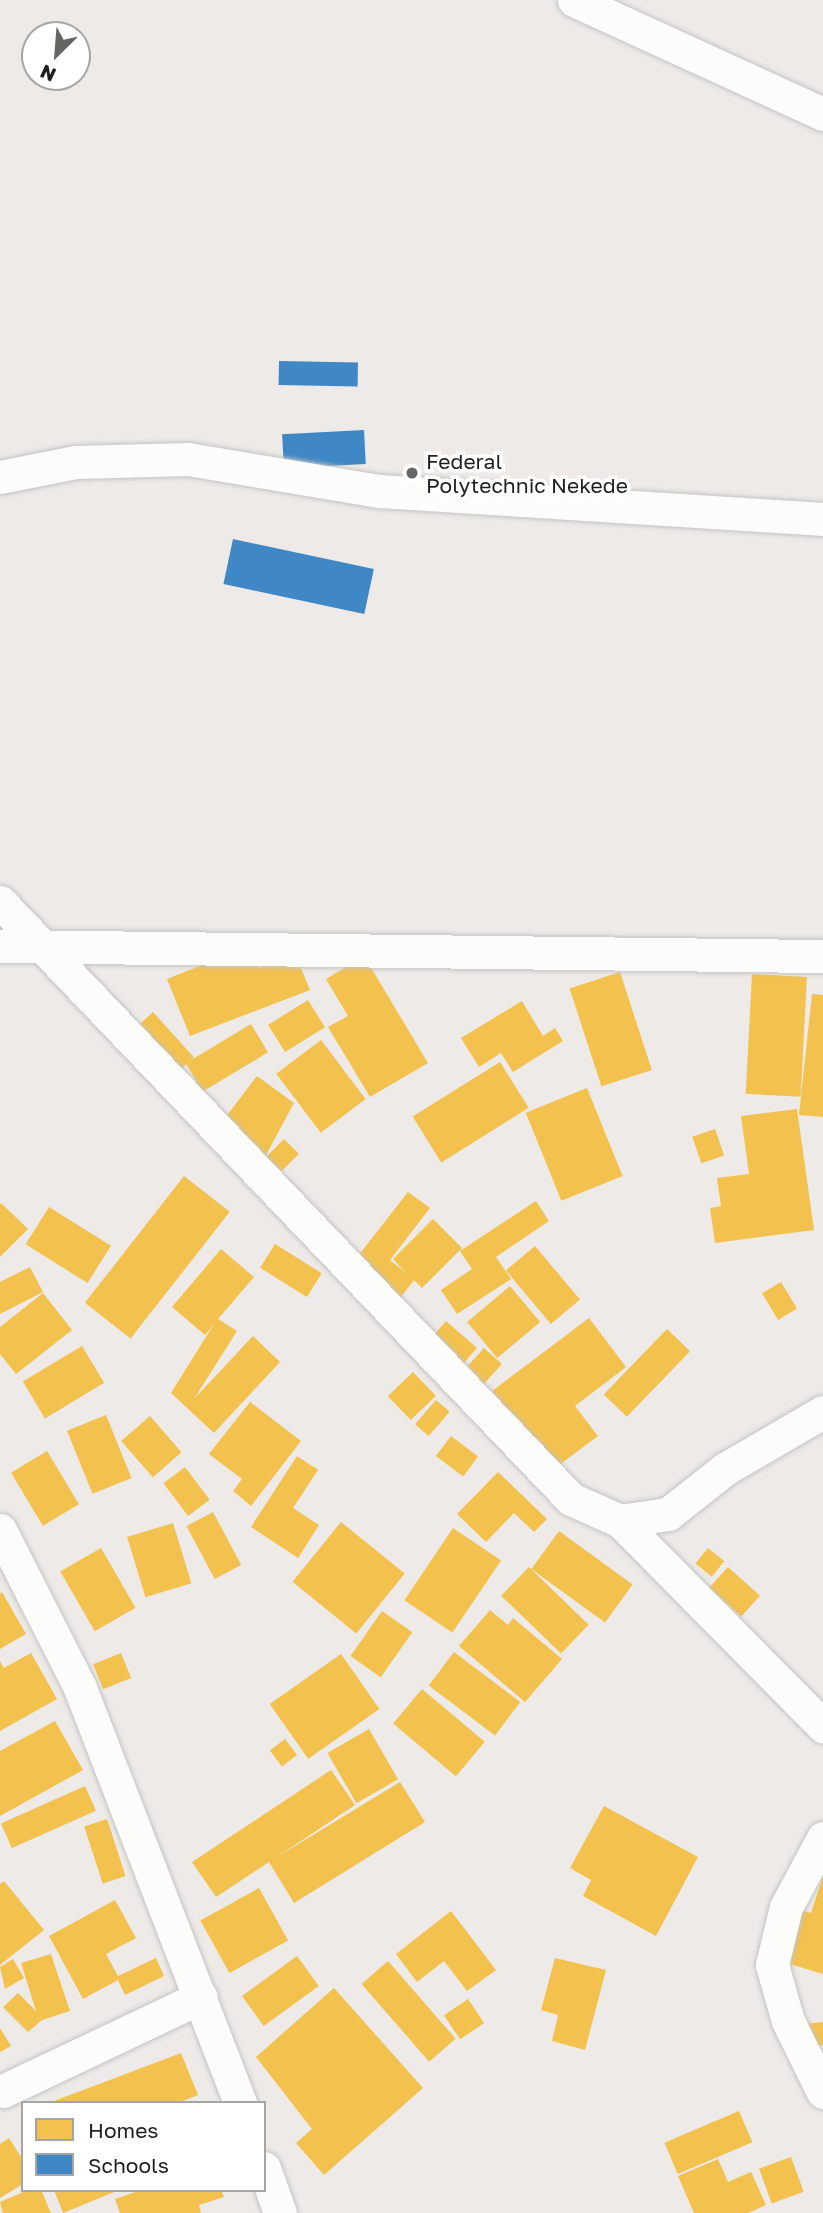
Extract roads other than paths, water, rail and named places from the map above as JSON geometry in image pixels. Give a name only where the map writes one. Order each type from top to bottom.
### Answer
[{"type":"street","points":[[574,0],[823,114]]},
{"type":"street","points":[[0,477],[76,462],[188,459],[380,491],[823,519]]},
{"type":"street","points":[[0,902],[47,944],[571,1499],[620,1521],[823,1726]]},
{"type":"street","points":[[0,946],[47,944],[823,956]]},
{"type":"street","points":[[620,1521],[668,1514],[725,1469],[823,1412]]},
{"type":"street","points":[[0,1530],[80,1688],[239,2101]]},
{"type":"street","points":[[823,1838],[786,1907],[772,1965],[788,2021],[823,2092]]},
{"type":"street","points":[[3,2091],[201,1997]]},
{"type":"street","points":[[266,2174],[279,2213]]},
{"type":"place","name":"Federal Polytechnic Nekede","points":[[412,473]]}]
